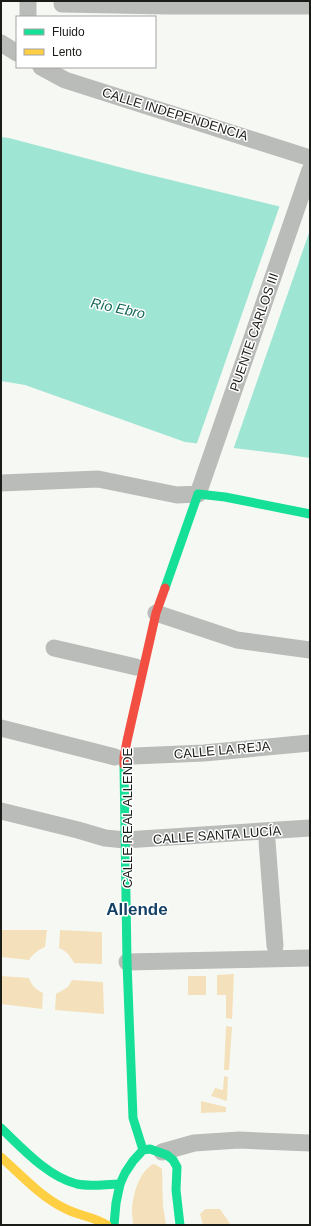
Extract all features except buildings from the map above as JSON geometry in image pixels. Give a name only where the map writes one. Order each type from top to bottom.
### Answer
[{"type":"main road","points":[[198,494],[225,497],[310,514]]},
{"type":"main road","name":"CALLE REAL ALLENDE","points":[[143,1150],[134,1125],[127,962],[124,757],[156,614],[198,494]]},
{"type":"main road","points":[[1,1128],[50,1172],[77,1184],[120,1184]]},
{"type":"main road","points":[[114,1225],[116,1203],[120,1184],[125,1173],[143,1150],[150,1149],[162,1152],[173,1160],[177,1167],[176,1190],[180,1225]]},
{"type":"main road","points":[[1,1157],[45,1196],[62,1208],[100,1220],[107,1225]]},
{"type":"street","points":[[28,1],[28,16]]},
{"type":"street","points":[[62,7],[310,6]]},
{"type":"street","points":[[1,43],[16,52]]},
{"type":"street","name":"CALLE INDEPENDENCIA","points":[[45,68],[60,72],[65,80],[310,158]]},
{"type":"street","name":"PUENTE CARLOS III","points":[[198,494],[310,170]]},
{"type":"street","points":[[1,483],[98,479],[176,495],[198,494]]},
{"type":"street","points":[[156,614],[237,640],[310,650]]},
{"type":"street","points":[[54,648],[136,667]]},
{"type":"street","points":[[1,728],[115,757]]},
{"type":"street","name":"CALLE LA REJA","points":[[134,756],[204,753],[310,743]]},
{"type":"street","name":"CALLE SANTA LUCÍA","points":[[1,811],[105,838],[125,840],[310,828]]},
{"type":"street","points":[[267,841],[275,946]]},
{"type":"street","points":[[127,962],[310,958]]},
{"type":"street","points":[[162,1152],[194,1143],[239,1140],[310,1143]]},
{"type":"shaded area","points":[[1,930],[47,930],[45,947],[36,952],[29,960],[1,957]]},
{"type":"shaded area","points":[[60,930],[102,932],[102,964],[74,963],[68,954],[59,948]]},
{"type":"shaded area","points":[[234,974],[232,1019],[226,1018],[226,995],[217,995],[217,975]]},
{"type":"shaded area","points":[[1,976],[29,978],[34,987],[43,993],[42,1009],[1,1004]]},
{"type":"shaded area","points":[[188,976],[206,976],[206,995],[188,995]]},
{"type":"shaded area","points":[[72,980],[103,982],[104,1014],[55,1010],[56,994],[68,987]]},
{"type":"shaded area","points":[[226,1026],[232,1027],[229,1070],[224,1070]]},
{"type":"shaded area","points":[[224,1076],[228,1077],[227,1101],[211,1096],[215,1088],[223,1090]]},
{"type":"shaded area","points":[[201,1101],[226,1107],[226,1112],[201,1113]]},
{"type":"shaded area","points":[[154,1164],[162,1169],[163,1206],[166,1225],[133,1225],[132,1206],[137,1185],[144,1172]]},
{"type":"shaded area","points":[[205,1209],[220,1209],[231,1225],[203,1225],[200,1214]]},
{"type":"water","name":"Río Ebro","points":[[1,137],[310,214],[310,458],[185,442],[25,385],[1,381]]},
{"type":"pier","points":[[280,205],[310,212],[310,230],[233,450],[196,446]]},
{"type":"traffic: fast","points":[[165,588],[198,494],[225,497],[310,514]]},
{"type":"traffic: fast","points":[[124,765],[127,962],[133,1118],[143,1150]]},
{"type":"traffic: fast","points":[[1,1128],[36,1161],[66,1180],[77,1184],[88,1185],[120,1184]]},
{"type":"traffic: fast","points":[[114,1225],[116,1203],[120,1184],[125,1173],[143,1150],[150,1149],[167,1155],[173,1160],[177,1167],[176,1190],[180,1225]]},
{"type":"traffic: slow","points":[[1,1157],[47,1198],[69,1211],[107,1225]]},
{"type":"traffic: jam","points":[[124,765],[127,741],[156,613],[165,588]]},
{"type":"district","name":"Allende","points":[[137,909]]}]
